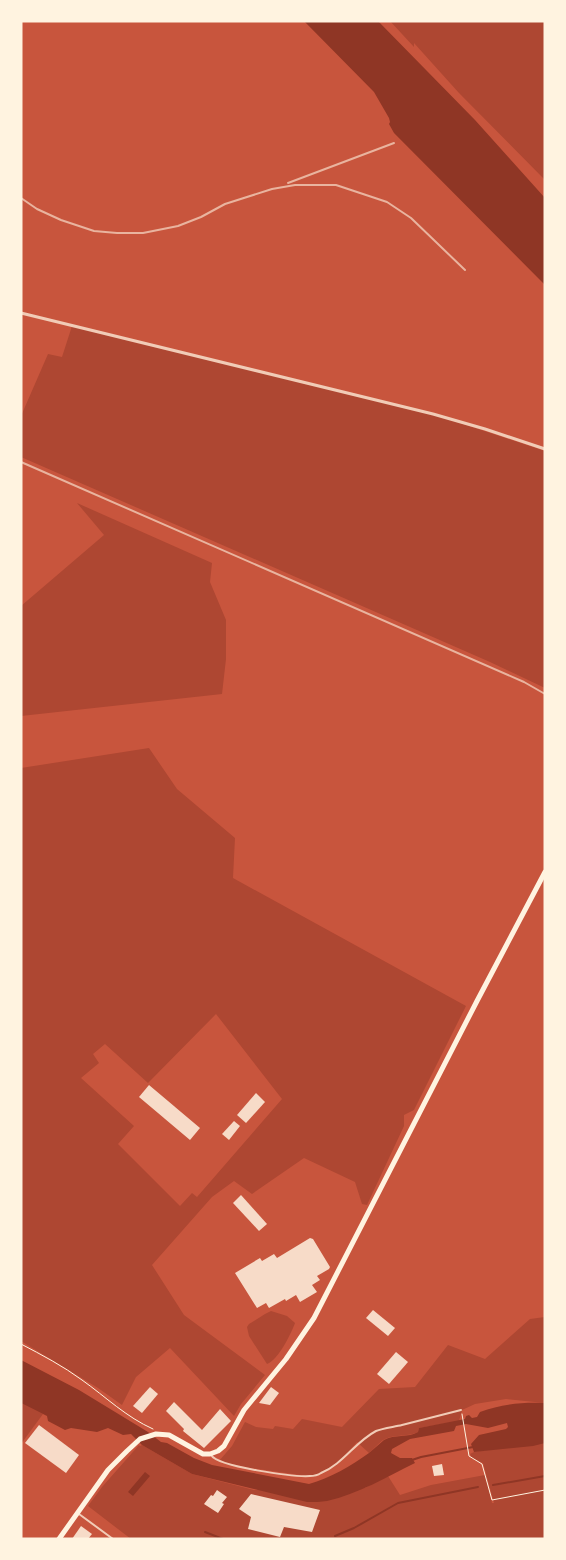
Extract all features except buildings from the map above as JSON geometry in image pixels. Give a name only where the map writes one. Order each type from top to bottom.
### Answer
[{"type":"main road","points":[[59,1539],[108,1470],[140,1439],[156,1434],[169,1436],[197,1451],[210,1454],[224,1446],[244,1410],[286,1359],[314,1318],[545,872]]},
{"type":"street","points":[[21,313],[433,414],[545,449]]},
{"type":"lane","points":[[210,1454],[220,1462],[242,1467],[282,1474],[312,1476],[323,1473],[333,1467],[359,1443],[377,1431],[462,1410]]},
{"type":"lane","points":[[77,1512],[113,1539]]},
{"type":"path","points":[[21,1344],[81,1378],[122,1412],[152,1429],[156,1434]]},
{"type":"path","points":[[463,1419],[468,1453],[472,1459],[482,1464],[492,1500],[545,1490]]},
{"type":"shaded area","points":[[304,21],[378,21],[475,120],[545,198],[545,285],[394,133],[389,124],[389,118],[374,92]]},
{"type":"shaded area","points":[[390,21],[545,21],[545,180],[459,93],[414,43],[414,47]]},
{"type":"shaded area","points":[[72,326],[433,414],[545,451],[545,688],[490,662],[21,457],[21,416],[48,354],[62,357]]},
{"type":"shaded area","points":[[77,503],[212,563],[210,582],[226,620],[226,659],[222,694],[21,716],[21,606],[104,535]]},
{"type":"shaded area","points":[[149,748],[177,789],[235,838],[233,878],[466,1006],[414,1110],[404,1115],[404,1126],[367,1205],[362,1204],[355,1182],[304,1158],[252,1194],[234,1181],[212,1197],[152,1265],[184,1315],[265,1375],[241,1404],[234,1416],[170,1348],[136,1377],[122,1405],[98,1388],[21,1341],[21,768]],"holes":[[[216,1014],[282,1099],[197,1197],[192,1193],[180,1206],[118,1144],[134,1126],[81,1078],[99,1063],[93,1054],[105,1044],[148,1083]]]},
{"type":"shaded area","points":[[271,1311],[287,1316],[295,1323],[280,1352],[267,1364],[249,1336],[247,1327]]},
{"type":"shaded area","points":[[545,1317],[545,1403],[506,1399],[475,1404],[462,1410],[459,1421],[419,1428],[418,1432],[414,1434],[389,1437],[369,1453],[357,1442],[337,1465],[314,1477],[250,1468],[219,1461],[232,1446],[245,1422],[256,1427],[273,1429],[275,1426],[293,1429],[302,1419],[342,1427],[379,1389],[415,1387],[448,1345],[485,1359],[530,1319]]},
{"type":"shaded area","points":[[21,1360],[79,1390],[161,1442],[167,1443],[194,1458],[212,1465],[309,1484],[348,1467],[388,1438],[414,1434],[418,1432],[419,1428],[465,1419],[469,1415],[472,1418],[477,1417],[480,1412],[504,1405],[545,1403],[545,1443],[474,1452],[471,1444],[479,1435],[506,1429],[508,1427],[507,1423],[488,1428],[466,1424],[456,1426],[454,1431],[410,1439],[392,1449],[391,1453],[400,1458],[412,1458],[415,1463],[394,1474],[339,1498],[307,1502],[192,1474],[142,1445],[131,1434],[123,1435],[108,1428],[97,1432],[71,1428],[65,1430],[48,1421],[47,1416],[21,1403]]},
{"type":"shaded area","points":[[21,1403],[43,1414],[21,1444]]},
{"type":"shaded area","points":[[545,1441],[545,1539],[131,1539],[88,1506],[139,1445],[192,1474],[254,1490],[365,1488],[388,1476],[400,1495],[431,1485],[485,1475],[492,1503],[494,1503],[483,1463],[472,1458],[470,1454]]},
{"type":"shaded area","points":[[145,1472],[150,1476],[133,1496],[128,1492]]},
{"type":"waterway","points":[[412,1460],[473,1447]]},
{"type":"waterway","points":[[493,1485],[545,1476]]},
{"type":"waterway","points":[[335,1536],[354,1528],[398,1503],[478,1487]]},
{"type":"waterway","points":[[205,1532],[223,1539]]},
{"type":"railway","points":[[288,183],[394,143]]},
{"type":"railway","points":[[21,198],[37,209],[61,220],[94,231],[143,233],[178,226],[201,217],[225,204],[272,189],[295,185],[336,185],[387,202],[411,218],[465,270]]},
{"type":"railway","points":[[21,462],[524,682],[545,694]]}]
